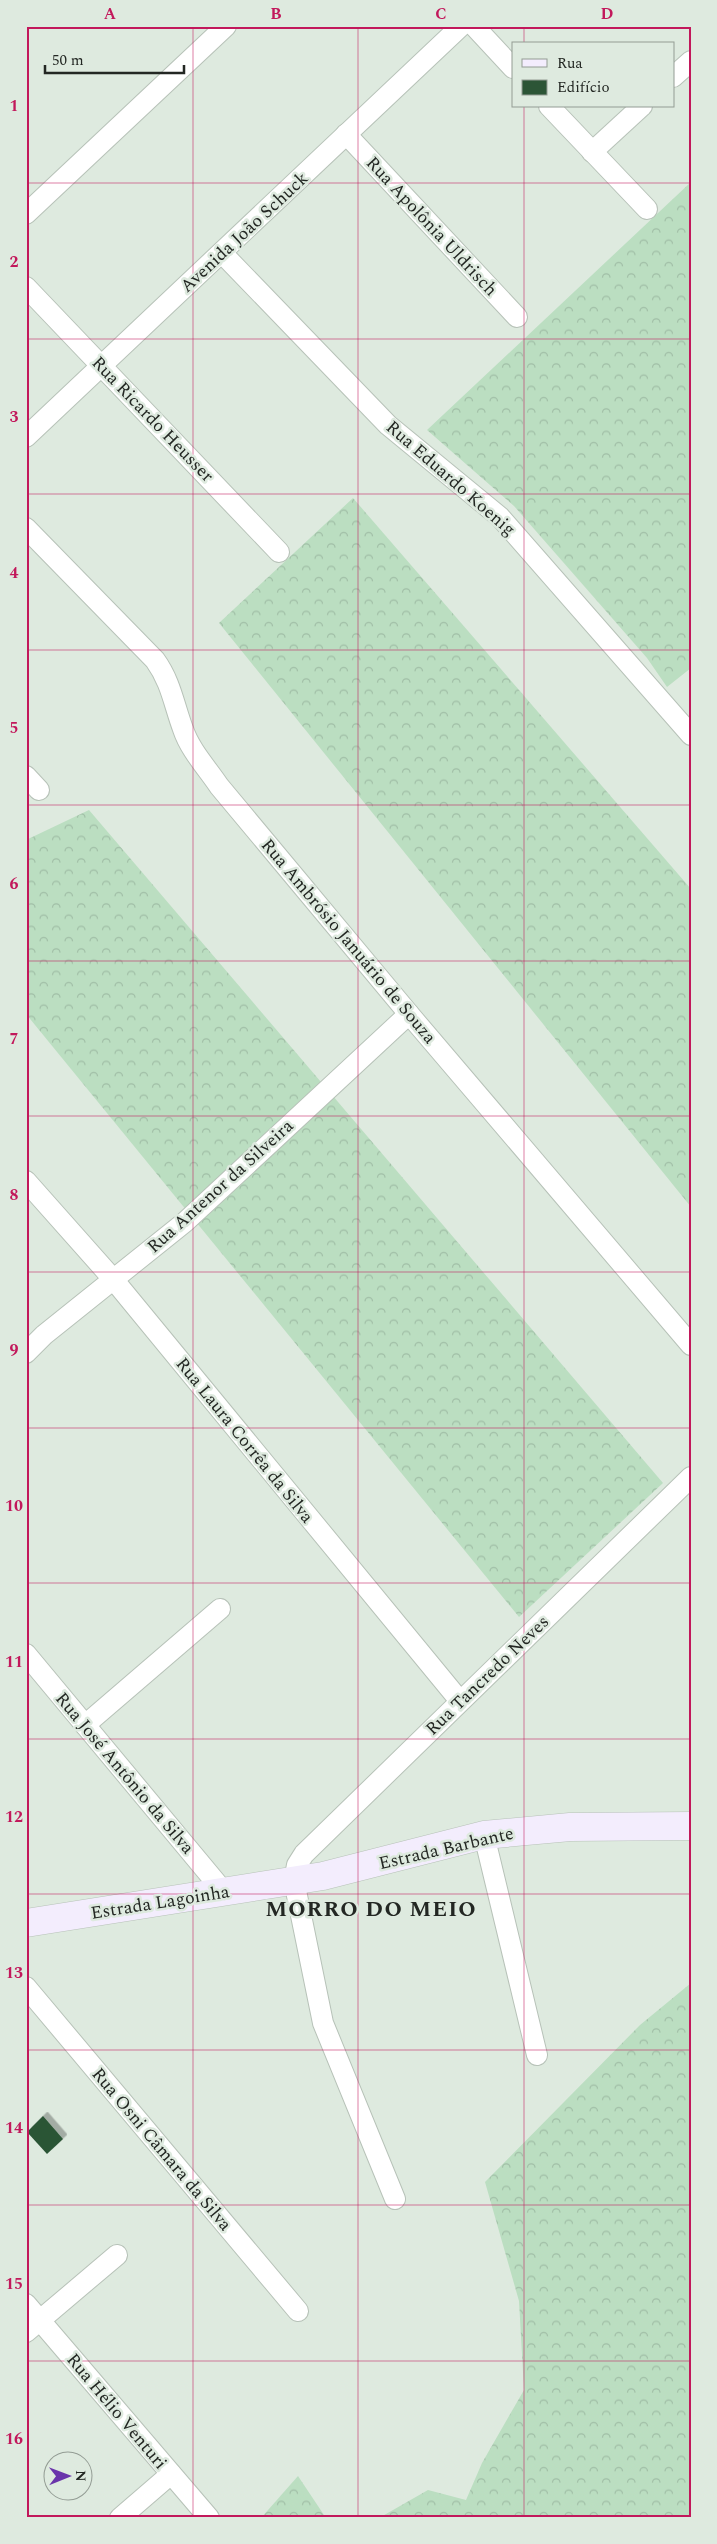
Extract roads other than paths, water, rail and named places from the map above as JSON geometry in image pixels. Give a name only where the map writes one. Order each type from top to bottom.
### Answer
[{"type":"main road","name":"Estrada Barbante","points":[[294,1881],[351,1870],[484,1835],[570,1827],[691,1826]]},
{"type":"main road","name":"Estrada Lagoinha","points":[[26,1923],[294,1881]]},
{"type":"street","points":[[26,214],[226,26]]},
{"type":"street","name":"Avenida João Schuck","points":[[26,437],[461,26]]},
{"type":"street","points":[[474,26],[512,67]]},
{"type":"street","points":[[674,77],[691,61]]},
{"type":"street","points":[[552,108],[647,209]]},
{"type":"street","points":[[592,152],[640,108]]},
{"type":"street","name":"Rua Apolônia Uldrisch","points":[[346,134],[517,317]]},
{"type":"street","name":"Rua Eduardo Koenig","points":[[222,253],[388,425],[500,517],[691,736]]},
{"type":"street","name":"Rua Ricardo Heusser","points":[[26,287],[279,552]]},
{"type":"street","name":"Rua Ambrósio Januário de Souza","points":[[26,528],[155,660],[168,681],[183,730],[204,766],[409,1014],[691,1345]]},
{"type":"street","name":"Rua Antenor da Silveira","points":[[26,1353],[184,1222],[409,1014]]},
{"type":"street","name":"Rua Laura Corrêa da Silva","points":[[26,1181],[113,1279],[460,1702]]},
{"type":"street","name":"Rua Tancredo Neves","points":[[294,1881],[297,1865],[304,1854],[691,1477]]},
{"type":"street","points":[[85,1725],[220,1609]]},
{"type":"street","name":"Rua José Antônio da Silva","points":[[26,1654],[224,1892]]},
{"type":"street","points":[[484,1835],[537,2055]]},
{"type":"street","points":[[294,1881],[323,2023],[395,2199]]},
{"type":"street","name":"Rua Osni Câmara da Silva","points":[[26,1987],[298,2311]]},
{"type":"street","points":[[33,2326],[117,2255]]},
{"type":"street","name":"Rua Hélio Venturi","points":[[26,2304],[33,2326],[172,2474],[209,2518]]},
{"type":"street","points":[[120,2518],[172,2474]]},
{"type":"district","name":"MORRO DO MEIO","points":[[371,1908]]}]
